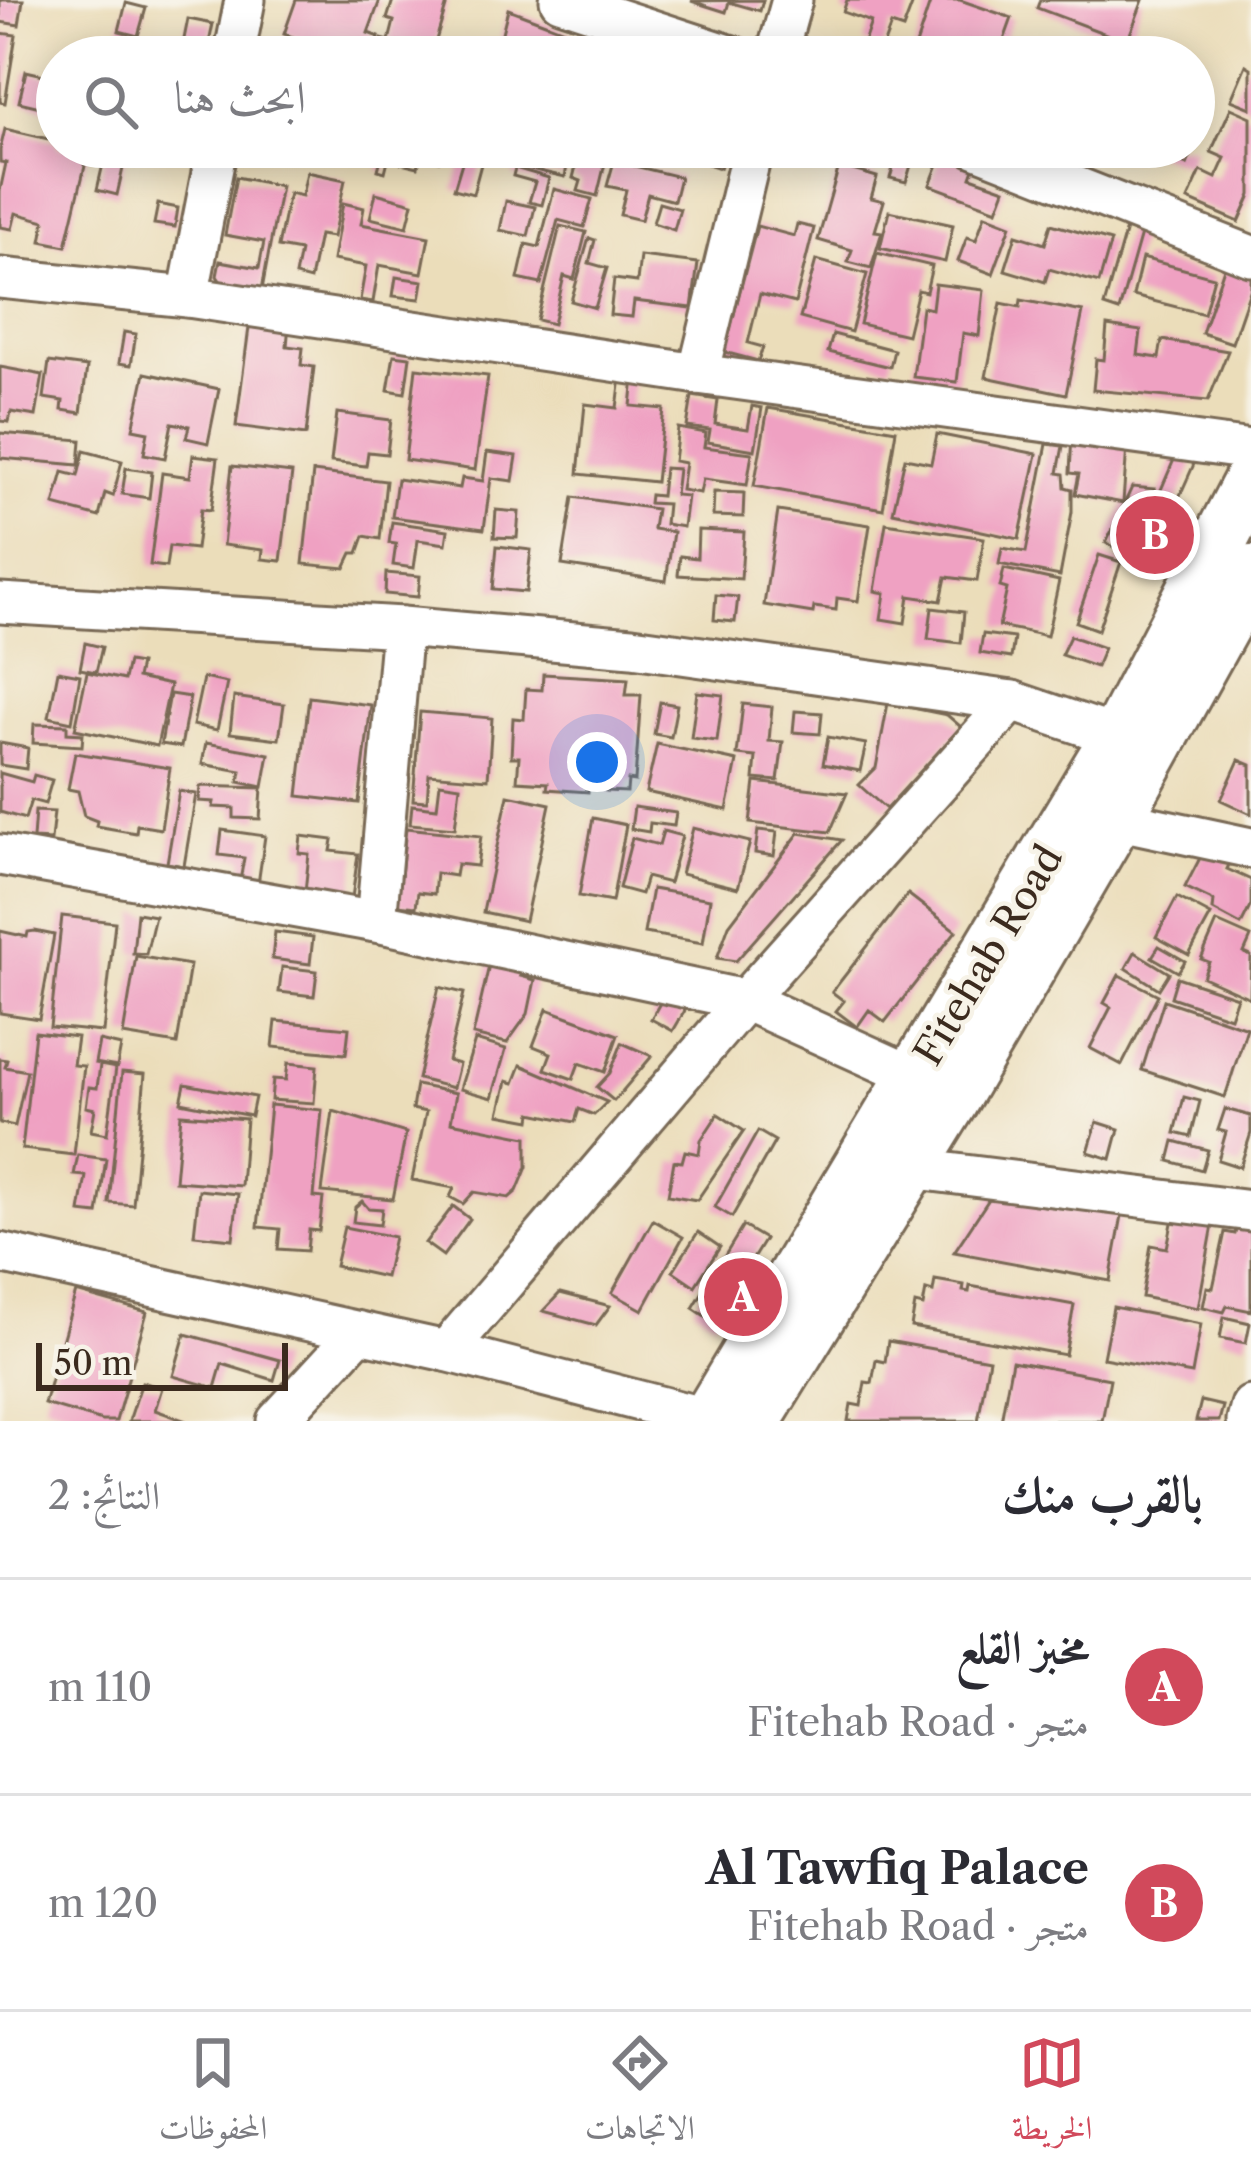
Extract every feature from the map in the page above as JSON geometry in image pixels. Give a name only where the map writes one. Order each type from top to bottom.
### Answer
[{"type":"main road","name":"Fitehab Road","points":[[723,1420],[915,1077],[1118,737],[1251,481]]},
{"type":"main road","name":"Fitehab Road","points":[[723,1420],[909,1168],[1115,819],[1251,573]]},
{"type":"street","points":[[238,36],[245,0]]},
{"type":"street","points":[[560,0],[671,36]]},
{"type":"street","points":[[782,36],[792,0]]},
{"type":"street","points":[[188,297],[213,168]]},
{"type":"street","points":[[698,374],[748,168]]},
{"type":"street","points":[[1028,168],[1251,256]]},
{"type":"street","points":[[0,278],[188,297],[1251,450]]},
{"type":"street","points":[[0,604],[402,627],[632,647],[1012,701],[1118,737]]},
{"type":"street","points":[[376,922],[402,627]]},
{"type":"street","points":[[446,1351],[745,1000],[1012,701]]},
{"type":"street","points":[[1115,819],[1251,848]]},
{"type":"street","points":[[0,855],[376,922],[745,1000],[915,1077]]},
{"type":"street","points":[[909,1168],[1251,1211]]},
{"type":"street","points":[[0,1253],[446,1351],[723,1420]]},
{"type":"street","points":[[277,1421],[359,1332]]},
{"type":"street","points":[[1246,1421],[1251,1406]]},
{"type":"building","points":[[0,0],[23,0],[19,25],[0,22]]},
{"type":"building","points":[[296,0],[380,0],[368,33],[376,36],[284,34]]},
{"type":"building","points":[[393,0],[448,0],[437,36],[390,36],[394,21],[387,19]]},
{"type":"building","points":[[763,0],[760,11],[729,2],[726,12],[691,1]]},
{"type":"building","points":[[847,0],[914,0],[903,29],[891,25],[887,36],[866,36],[871,22],[843,12]]},
{"type":"building","points":[[931,0],[960,0],[1012,18],[1006,36],[919,36]]},
{"type":"building","points":[[1040,0],[1143,0],[1129,36],[1111,36],[1037,8]]},
{"type":"building","points":[[126,3],[146,8],[138,36],[119,31]]},
{"type":"building","points":[[508,9],[577,35],[577,36],[501,36]]},
{"type":"building","points":[[188,19],[213,24],[210,36],[185,36]]},
{"type":"building","points":[[0,33],[16,35],[5,103],[0,102]]},
{"type":"building","points":[[1246,65],[1251,68],[1251,108],[1231,100]]},
{"type":"building","points":[[26,71],[36,73],[36,106],[19,102]]},
{"type":"building","points":[[1231,108],[1251,117],[1251,195],[1239,222],[1188,200],[1201,171],[1216,178],[1225,158],[1215,154]]},
{"type":"building","points":[[5,129],[36,136],[36,168],[84,168],[66,246],[41,241],[45,221],[16,213],[12,229],[0,227],[6,163],[0,162]]},
{"type":"building","points":[[102,168],[123,168],[117,195],[97,190]]},
{"type":"building","points":[[460,168],[480,168],[473,194],[454,189]]},
{"type":"building","points":[[515,168],[549,178],[542,205],[529,202],[535,182],[513,176]]},
{"type":"building","points":[[525,168],[567,168],[565,177]]},
{"type":"building","points":[[576,168],[604,168],[597,196],[578,191],[581,181],[573,178]]},
{"type":"building","points":[[612,168],[643,168],[680,177],[674,201],[648,194],[641,220],[620,215],[626,190],[607,186]]},
{"type":"building","points":[[838,168],[877,177],[871,198],[884,201],[875,231],[882,232],[871,268],[848,262],[852,250],[818,240]]},
{"type":"building","points":[[893,168],[910,168],[906,182],[890,178]]},
{"type":"building","points":[[937,168],[974,168],[971,177],[1005,189],[997,210],[930,185]]},
{"type":"building","points":[[307,172],[345,180],[333,237],[319,235],[310,280],[295,276],[300,251],[278,247],[289,193],[302,196]]},
{"type":"building","points":[[236,177],[281,186],[261,295],[226,289],[217,276],[220,261],[259,268],[264,242],[225,235]]},
{"type":"building","points":[[554,189],[592,199],[584,227],[558,220],[541,284],[518,279],[526,244],[539,247]]},
{"type":"building","points":[[376,193],[413,203],[407,227],[370,218]]},
{"type":"building","points":[[506,201],[535,207],[528,236],[500,230]]},
{"type":"building","points":[[343,203],[364,208],[361,224],[429,237],[422,273],[379,265],[373,302],[360,300],[366,266],[333,260]]},
{"type":"building","points":[[659,203],[680,209],[674,230],[653,223]]},
{"type":"building","points":[[158,204],[178,208],[175,227],[154,224]]},
{"type":"building","points":[[889,211],[953,225],[945,262],[880,248]]},
{"type":"building","points":[[985,215],[1011,225],[993,274],[958,261],[967,237],[976,240]]},
{"type":"building","points":[[797,224],[814,228],[795,303],[760,294],[748,343],[763,347],[758,361],[724,352],[757,226],[794,236]]},
{"type":"building","points":[[1051,224],[1111,241],[1099,283],[1049,269],[1045,282],[1005,270],[1016,235],[1045,244]]},
{"type":"building","points":[[560,226],[586,232],[574,279],[564,276],[553,324],[537,320]]},
{"type":"building","points":[[1126,229],[1141,234],[1119,311],[1104,306]]},
{"type":"building","points":[[589,238],[595,240],[589,263],[607,268],[595,308],[571,301]]},
{"type":"building","points":[[877,253],[932,266],[926,292],[918,290],[907,335],[860,324]]},
{"type":"building","points":[[640,256],[698,263],[692,308],[634,301],[632,317],[610,315],[614,279],[637,282]]},
{"type":"building","points":[[1142,258],[1214,277],[1204,314],[1133,296]]},
{"type":"building","points":[[816,260],[867,274],[851,332],[800,318]]},
{"type":"building","points":[[1225,265],[1251,274],[1251,288],[1232,343],[1202,333]]},
{"type":"building","points":[[396,277],[423,281],[420,299],[393,296]]},
{"type":"building","points":[[935,284],[984,290],[979,336],[963,333],[957,382],[913,377],[922,307],[932,309]]},
{"type":"building","points":[[1021,300],[1083,312],[1066,394],[986,377],[1001,303],[1020,307]]},
{"type":"building","points":[[250,320],[289,324],[287,346],[303,348],[301,365],[314,367],[306,435],[236,426]]},
{"type":"building","points":[[1107,326],[1141,331],[1138,355],[1159,358],[1162,340],[1228,351],[1208,401],[1093,390],[1096,359],[1104,360]]},
{"type":"building","points":[[124,332],[136,334],[131,365],[119,363]]},
{"type":"building","points":[[833,334],[894,350],[890,367],[828,352]]},
{"type":"building","points":[[394,355],[410,357],[405,393],[388,390]]},
{"type":"building","points":[[49,362],[87,367],[81,413],[62,410],[63,401],[44,398]]},
{"type":"building","points":[[0,367],[43,375],[36,416],[11,412],[9,422],[0,421]]},
{"type":"building","points":[[416,368],[488,376],[475,470],[405,460]]},
{"type":"building","points":[[145,373],[219,389],[208,443],[186,438],[189,426],[172,423],[165,458],[144,454],[148,432],[133,429]]},
{"type":"building","points":[[621,377],[634,378],[631,406],[664,409],[656,482],[578,474],[585,404],[617,408]]},
{"type":"building","points":[[692,396],[718,400],[715,424],[748,429],[752,406],[762,408],[755,450],[708,442],[710,430],[687,427]]},
{"type":"building","points":[[768,408],[896,430],[883,509],[754,486]]},
{"type":"building","points":[[337,413],[391,420],[387,454],[368,452],[366,466],[331,462]]},
{"type":"building","points":[[678,428],[706,433],[704,447],[752,453],[747,485],[703,479],[700,493],[681,490],[685,463],[674,461]]},
{"type":"building","points":[[0,433],[81,440],[79,465],[0,458]]},
{"type":"building","points":[[937,434],[1037,454],[1019,539],[893,512],[905,458],[931,463]]},
{"type":"building","points":[[1072,435],[1127,445],[1123,503],[1075,494],[1079,474],[1070,473]]},
{"type":"building","points":[[1047,444],[1063,446],[1058,473],[1064,474],[1065,487],[1072,489],[1060,576],[999,564],[1002,548],[1026,552]]},
{"type":"building","points":[[84,451],[122,461],[113,496],[105,493],[99,517],[54,505],[63,472],[78,476]]},
{"type":"building","points":[[487,452],[517,456],[513,481],[491,478],[484,529],[392,517],[397,479],[460,488],[462,478],[483,481]]},
{"type":"building","points":[[193,455],[218,458],[211,510],[201,509],[196,549],[169,546],[166,567],[150,565],[162,473],[190,477]]},
{"type":"building","points":[[1176,455],[1194,464],[1152,558],[1135,550]]},
{"type":"building","points":[[232,466],[292,473],[281,561],[262,559],[263,550],[223,545]]},
{"type":"building","points":[[126,468],[152,472],[149,498],[122,494]]},
{"type":"building","points":[[664,468],[678,469],[675,495],[687,496],[683,527],[665,524],[667,504],[649,503],[650,495],[661,496]]},
{"type":"building","points":[[313,472],[386,481],[380,539],[364,536],[345,568],[303,564]]},
{"type":"building","points":[[1132,487],[1155,489],[1126,553],[1106,543]]},
{"type":"building","points":[[714,492],[744,493],[743,517],[713,516]]},
{"type":"building","points":[[573,497],[656,509],[653,529],[673,532],[666,581],[562,565]]},
{"type":"building","points":[[496,510],[519,512],[517,538],[494,537]]},
{"type":"building","points":[[778,511],[870,525],[858,601],[837,598],[836,610],[814,607],[813,613],[764,605]]},
{"type":"building","points":[[392,522],[448,530],[446,544],[418,540],[414,568],[393,565]]},
{"type":"building","points":[[886,523],[984,538],[977,581],[946,577],[941,601],[909,596],[905,623],[881,619],[885,593],[875,591]]},
{"type":"building","points":[[698,530],[744,532],[741,579],[678,575],[680,556],[697,558]]},
{"type":"building","points":[[497,546],[531,550],[526,592],[493,589]]},
{"type":"building","points":[[1099,555],[1121,562],[1098,630],[1076,622]]},
{"type":"building","points":[[1004,569],[1059,581],[1047,636],[999,626],[1007,589],[1000,587]]},
{"type":"building","points":[[386,573],[420,576],[418,597],[385,594]]},
{"type":"building","points":[[716,595],[738,597],[735,622],[714,620]]},
{"type":"building","points":[[932,608],[964,612],[961,643],[928,639]]},
{"type":"building","points":[[983,634],[1014,638],[1011,658],[980,653]]},
{"type":"building","points":[[1070,636],[1104,648],[1096,667],[1061,655]]},
{"type":"building","points":[[85,643],[102,647],[96,672],[80,669]]},
{"type":"building","points":[[128,662],[140,664],[137,678],[170,685],[157,746],[75,729],[87,672],[124,680]]},
{"type":"building","points":[[58,671],[80,675],[72,722],[49,717]]},
{"type":"building","points":[[543,674],[628,679],[626,695],[641,695],[635,781],[628,780],[627,792],[606,791],[606,783],[589,782],[588,792],[517,781],[519,757],[511,757],[513,718],[524,719],[526,689],[542,690]]},
{"type":"building","points":[[203,678],[227,683],[217,730],[193,725]]},
{"type":"building","points":[[697,692],[723,695],[717,741],[691,738]]},
{"type":"building","points":[[170,694],[190,697],[181,747],[161,744]]},
{"type":"building","points":[[234,697],[284,704],[279,739],[230,733]]},
{"type":"building","points":[[309,697],[371,705],[359,803],[298,796]]},
{"type":"building","points":[[660,702],[677,705],[671,737],[654,734]]},
{"type":"building","points":[[888,703],[947,715],[961,727],[886,809],[859,785],[876,768]]},
{"type":"building","points":[[743,704],[772,707],[769,741],[783,742],[778,781],[754,779],[756,757],[737,755]]},
{"type":"building","points":[[795,711],[822,713],[820,734],[793,732]]},
{"type":"building","points":[[420,712],[492,718],[488,779],[429,774],[427,801],[413,800]]},
{"type":"building","points":[[34,724],[67,725],[67,733],[83,734],[82,746],[33,743]]},
{"type":"building","points":[[828,737],[866,744],[860,771],[823,764]]},
{"type":"building","points":[[0,743],[28,748],[26,769],[0,765]]},
{"type":"building","points":[[206,743],[269,754],[263,787],[239,782],[241,771],[202,764]]},
{"type":"building","points":[[657,744],[737,761],[727,810],[646,792]]},
{"type":"building","points":[[75,753],[170,768],[161,829],[137,825],[136,833],[96,826],[97,821],[84,816],[78,791],[68,789]]},
{"type":"building","points":[[1239,760],[1251,765],[1251,814],[1221,800]]},
{"type":"building","points":[[0,773],[32,782],[34,775],[52,780],[45,804],[31,800],[25,819],[0,812]]},
{"type":"building","points":[[755,782],[847,793],[830,832],[750,823]]},
{"type":"building","points":[[440,783],[460,786],[455,828],[410,824],[412,805],[437,808]]},
{"type":"building","points":[[200,786],[262,788],[260,819],[234,818],[234,808],[199,801]]},
{"type":"building","points":[[179,791],[196,794],[184,866],[167,863]]},
{"type":"building","points":[[508,795],[550,804],[525,921],[483,912]]},
{"type":"building","points":[[634,807],[676,813],[674,826],[650,823],[649,832],[631,829]]},
{"type":"building","points":[[35,811],[54,812],[51,840],[33,839]]},
{"type":"building","points":[[593,818],[626,825],[612,902],[579,896]]},
{"type":"building","points":[[406,828],[481,836],[477,866],[457,864],[455,876],[436,873],[434,894],[418,892],[416,907],[398,905]]},
{"type":"building","points":[[693,828],[750,842],[738,888],[681,874]]},
{"type":"building","points":[[222,830],[265,836],[258,884],[240,881],[244,858],[219,855]]},
{"type":"building","points":[[758,830],[777,832],[774,856],[755,853]]},
{"type":"building","points":[[663,831],[682,836],[669,883],[646,877],[641,894],[619,888],[632,838],[659,845]]},
{"type":"building","points":[[799,833],[842,840],[736,961],[717,958],[729,925]]},
{"type":"building","points":[[301,836],[333,840],[331,851],[358,854],[352,898],[305,892],[309,854],[299,853]]},
{"type":"building","points":[[1202,854],[1233,856],[1227,869],[1251,880],[1251,905],[1241,925],[1213,910],[1214,901],[1185,887]]},
{"type":"building","points":[[652,889],[710,899],[703,943],[644,933]]},
{"type":"building","points":[[908,894],[956,931],[885,1022],[869,1010],[857,1027],[836,1011],[844,1001],[832,992]]},
{"type":"building","points":[[1177,897],[1211,915],[1189,955],[1156,937]]},
{"type":"building","points":[[137,913],[155,916],[146,954],[133,953]]},
{"type":"building","points":[[62,916],[115,922],[103,1032],[50,1027]]},
{"type":"building","points":[[1217,922],[1251,937],[1244,953],[1251,956],[1250,998],[1203,977],[1209,962],[1201,959]]},
{"type":"building","points":[[0,931],[27,937],[35,931],[54,935],[39,1019],[0,1013]]},
{"type":"building","points":[[275,932],[313,937],[310,964],[272,959]]},
{"type":"building","points":[[1159,946],[1185,961],[1178,972],[1152,957]]},
{"type":"building","points":[[1135,952],[1169,973],[1159,989],[1126,968]]},
{"type":"building","points":[[136,956],[190,965],[177,1044],[123,1035]]},
{"type":"building","points":[[491,957],[523,964],[520,976],[535,980],[528,1014],[507,1043],[473,1035]]},
{"type":"building","points":[[282,967],[317,971],[314,996],[279,992]]},
{"type":"building","points":[[1119,975],[1158,995],[1122,1065],[1090,1048],[1111,1007],[1104,1003]]},
{"type":"building","points":[[1177,977],[1237,997],[1230,1017],[1171,997]]},
{"type":"building","points":[[439,987],[464,993],[448,1061],[459,1064],[453,1088],[418,1079]]},
{"type":"building","points":[[1164,1000],[1247,1028],[1225,1097],[1142,1070]]},
{"type":"building","points":[[660,1003],[687,1007],[673,1031],[651,1019]]},
{"type":"building","points":[[547,1009],[618,1035],[605,1072],[579,1063],[573,1079],[545,1069],[551,1053],[533,1046]]},
{"type":"building","points":[[276,1021],[349,1028],[346,1054],[273,1047]]},
{"type":"building","points":[[35,1032],[77,1037],[73,1065],[84,1066],[74,1155],[22,1149]]},
{"type":"building","points":[[475,1040],[506,1049],[492,1098],[460,1089]]},
{"type":"building","points":[[99,1041],[121,1046],[117,1067],[95,1063]]},
{"type":"building","points":[[622,1043],[652,1056],[614,1101],[597,1087],[610,1073]]},
{"type":"building","points":[[0,1059],[7,1060],[5,1067],[27,1071],[15,1126],[0,1123]]},
{"type":"building","points":[[288,1063],[317,1066],[314,1103],[271,1100],[273,1079],[286,1080]]},
{"type":"building","points":[[100,1065],[116,1068],[107,1134],[91,1131],[95,1109],[86,1107],[89,1087],[97,1088]]},
{"type":"building","points":[[521,1065],[607,1102],[594,1115],[579,1109],[575,1122],[532,1113],[531,1120],[499,1114],[507,1081],[514,1083]]},
{"type":"building","points":[[122,1072],[145,1074],[133,1205],[109,1203]]},
{"type":"building","points":[[185,1084],[255,1097],[251,1116],[181,1102]]},
{"type":"building","points":[[416,1085],[456,1093],[451,1122],[527,1137],[527,1167],[517,1191],[509,1198],[474,1192],[463,1204],[450,1197],[454,1188],[412,1180],[426,1112],[412,1109]]},
{"type":"building","points":[[1184,1097],[1200,1101],[1191,1137],[1175,1133]]},
{"type":"building","points":[[270,1105],[322,1110],[314,1197],[323,1198],[319,1231],[309,1230],[307,1251],[278,1249],[280,1229],[258,1227]]},
{"type":"building","points":[[1225,1109],[1251,1116],[1240,1167],[1218,1160],[1226,1132],[1218,1130]]},
{"type":"building","points":[[333,1111],[406,1133],[393,1199],[322,1192]]},
{"type":"building","points":[[181,1114],[246,1119],[241,1186],[175,1181]]},
{"type":"building","points":[[718,1114],[744,1131],[697,1200],[668,1195],[674,1161],[682,1162],[685,1151],[699,1154],[701,1140]]},
{"type":"building","points":[[1097,1122],[1119,1129],[1111,1159],[1088,1152]]},
{"type":"building","points":[[758,1131],[775,1141],[732,1217],[715,1207]]},
{"type":"building","points":[[1174,1141],[1208,1150],[1202,1170],[1169,1161]]},
{"type":"building","points":[[78,1155],[106,1159],[98,1214],[80,1212],[86,1176],[74,1175]]},
{"type":"building","points":[[997,1187],[1123,1210],[1110,1281],[954,1252]]},
{"type":"building","points":[[199,1190],[238,1194],[233,1239],[194,1235]]},
{"type":"building","points":[[362,1201],[368,1208],[382,1209],[380,1225],[353,1222],[355,1207]]},
{"type":"building","points":[[453,1206],[470,1219],[443,1256],[425,1243]]},
{"type":"building","points":[[1173,1218],[1213,1225],[1198,1308],[1142,1297],[1151,1245],[1167,1248]]},
{"type":"building","points":[[653,1220],[683,1237],[643,1310],[612,1293]]},
{"type":"building","points":[[743,1226],[765,1239],[714,1322],[693,1308]]},
{"type":"building","points":[[1237,1226],[1251,1229],[1251,1311],[1203,1307],[1207,1287],[1213,1288],[1225,1232],[1235,1234]]},
{"type":"building","points":[[344,1227],[394,1237],[385,1277],[335,1266]]},
{"type":"building","points":[[698,1232],[720,1247],[695,1286],[673,1271]]},
{"type":"building","points":[[935,1280],[964,1285],[963,1291],[969,1292],[970,1286],[1074,1305],[1065,1355],[911,1327],[915,1304],[923,1306],[926,1290],[933,1292]]},
{"type":"building","points":[[76,1292],[147,1312],[116,1421],[44,1404]]},
{"type":"building","points":[[560,1293],[610,1306],[596,1325],[543,1311]]},
{"type":"building","points":[[1113,1307],[1201,1324],[1192,1374],[1103,1358]]},
{"type":"building","points":[[1224,1317],[1250,1323],[1246,1343],[1220,1338]]},
{"type":"building","points":[[185,1334],[280,1360],[274,1380],[222,1364],[215,1388],[173,1376]]},
{"type":"building","points":[[888,1341],[989,1359],[978,1421],[848,1421],[851,1404],[861,1406],[865,1382],[872,1383],[876,1360],[885,1362]]},
{"type":"building","points":[[1012,1361],[1110,1379],[1102,1421],[1001,1421]]},
{"type":"building","points":[[142,1382],[162,1388],[155,1410],[186,1421],[129,1421]]},
{"type":"building","points":[[1201,1401],[1223,1406],[1219,1421],[1196,1421]]},
{"type":"place","name":"Al Tawfiq Palace","points":[[1155,535]]},
{"type":"place","name":"مخبز القلع","points":[[743,1297]]}]
